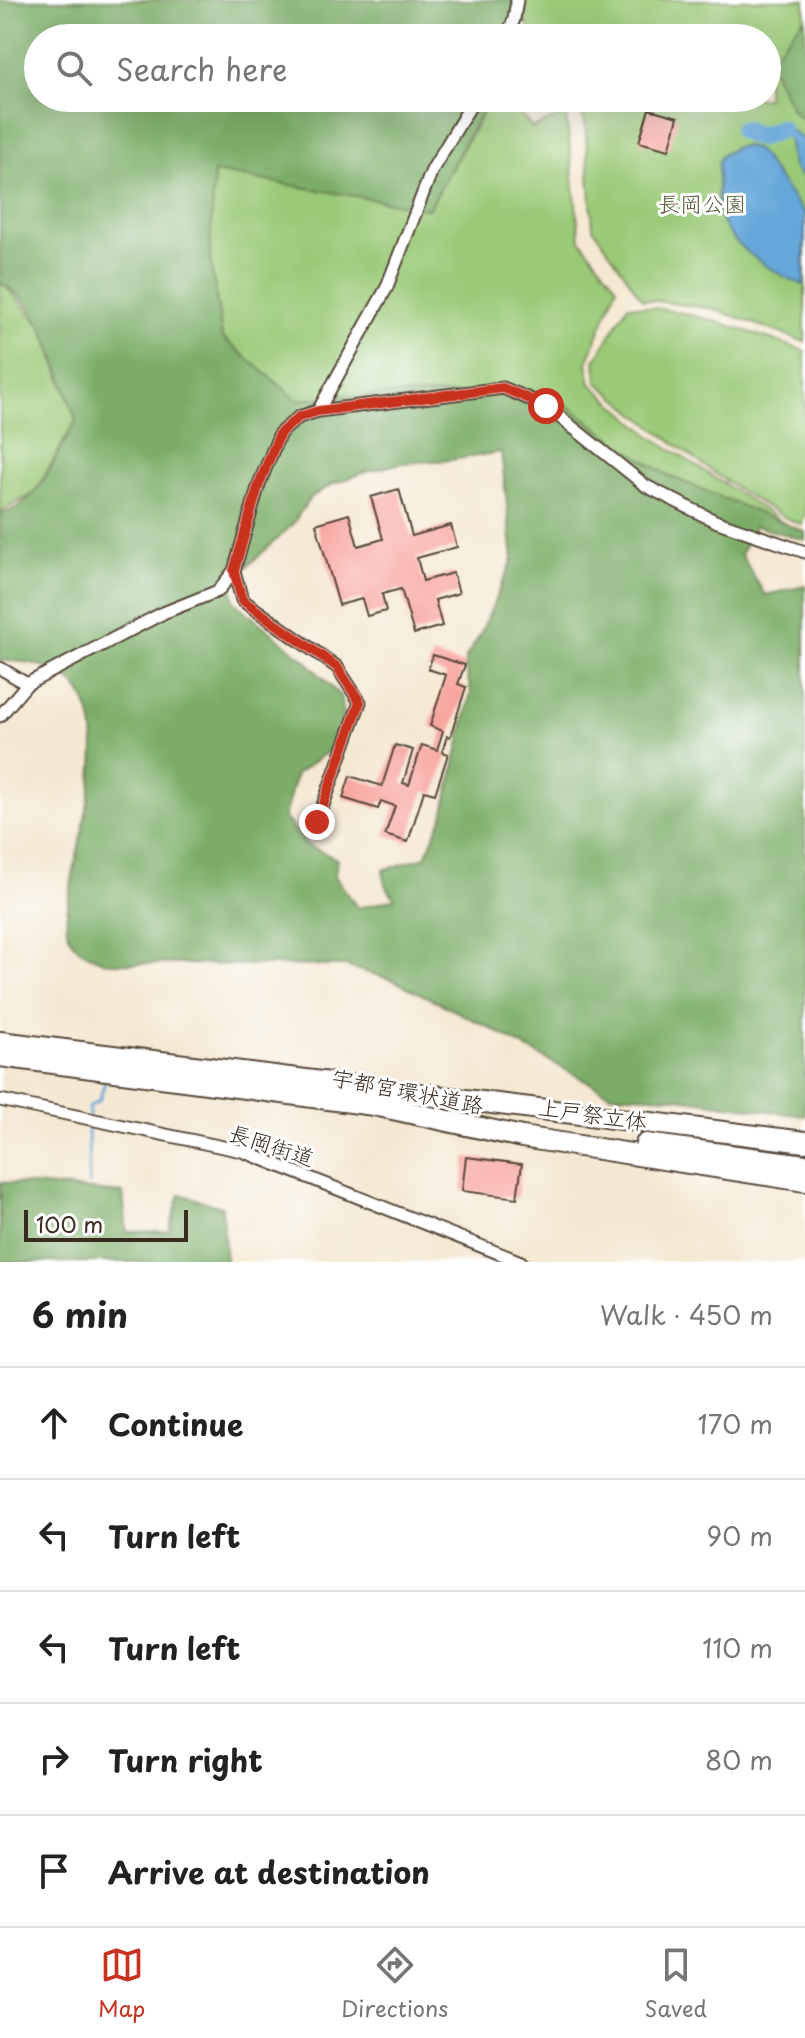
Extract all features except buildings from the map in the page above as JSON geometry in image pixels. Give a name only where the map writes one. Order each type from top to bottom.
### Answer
[{"type":"highway","name":"宇都宮環状道路","points":[[0,1042],[379,1097],[522,1137],[805,1181]]},
{"type":"highway","name":"宇都宮環状道路","points":[[0,1056],[805,1142]]},
{"type":"highway","name":"上戸祭立体","points":[[379,1097],[805,1153]]},
{"type":"highway","name":"上戸祭立体","points":[[379,1097],[805,1165]]},
{"type":"street","points":[[512,24],[517,0]]},
{"type":"street","points":[[318,411],[386,289],[432,170],[467,112]]},
{"type":"street","points":[[0,716],[27,684],[150,620],[218,591],[234,571],[259,484],[280,433],[299,417],[318,411],[503,388],[546,406],[646,486],[715,521],[805,552]]},
{"type":"street","points":[[234,571],[242,600],[337,667],[360,702],[317,822]]},
{"type":"street","points":[[0,668],[27,684]]},
{"type":"street","name":"長岡街道","points":[[0,1100],[242,1151],[521,1262]]},
{"type":"green space","points":[[0,0],[522,0],[515,24],[24,24],[24,112],[481,112],[429,209],[214,172],[210,256],[222,337],[297,400],[342,396],[551,393],[625,448],[669,476],[805,532],[805,540],[755,526],[741,554],[765,595],[805,586],[805,1116],[671,1097],[610,1094],[488,1027],[393,980],[345,966],[108,963],[86,953],[72,942],[67,914],[85,821],[94,744],[89,711],[74,684],[45,667],[0,661],[0,514],[14,509],[37,489],[76,420],[50,343],[30,308],[0,283]],"holes":[[[501,452],[513,559],[480,635],[466,657],[471,692],[443,816],[425,857],[383,870],[385,883],[394,899],[358,908],[335,876],[337,859],[307,845],[284,817],[296,774],[330,750],[344,720],[341,697],[306,661],[234,602],[229,572],[248,566],[292,525],[310,498],[333,484],[402,463],[452,460]]]},
{"type":"green space","name":"長岡公園","points":[[524,0],[805,0],[805,22],[781,52],[781,24],[527,24],[521,14]]},
{"type":"green space","points":[[805,18],[805,121],[792,110],[781,87],[781,45]]},
{"type":"green space","name":"長岡公園","points":[[781,86],[792,110],[805,121],[805,342],[714,309],[642,299],[593,228],[585,121],[580,112],[781,112]]},
{"type":"green space","points":[[483,112],[520,112],[532,128],[566,114],[580,239],[617,287],[587,363],[591,384],[652,437],[790,527],[669,476],[625,448],[551,393],[342,396],[297,400],[222,337],[210,256],[214,172],[429,209]]},
{"type":"green space","points":[[0,283],[42,327],[76,420],[35,493],[0,512]]},
{"type":"green space","points":[[628,305],[696,316],[805,351],[805,514],[802,525],[771,510],[723,479],[597,382],[595,361]]},
{"type":"green space","points":[[0,1182],[123,1193],[127,1232],[169,1231],[180,1194],[222,1207],[226,1262],[0,1262]]},
{"type":"water","points":[[780,129],[792,131],[804,141],[805,179],[794,167],[788,140]]},
{"type":"water","points":[[747,146],[759,152],[805,215],[804,285],[756,259],[734,239],[721,219],[718,162],[721,156],[736,147]]},
{"type":"waterway","points":[[743,130],[759,137],[780,129]]},
{"type":"waterway","points":[[89,1116],[89,1107],[99,1101],[105,1082],[102,1081]]},
{"type":"waterway","points":[[88,1124],[89,1184]]},
{"type":"route","points":[[317,822],[360,702],[337,667],[242,600],[234,571],[259,484],[280,433],[299,417],[318,411],[503,388],[546,406]]}]
